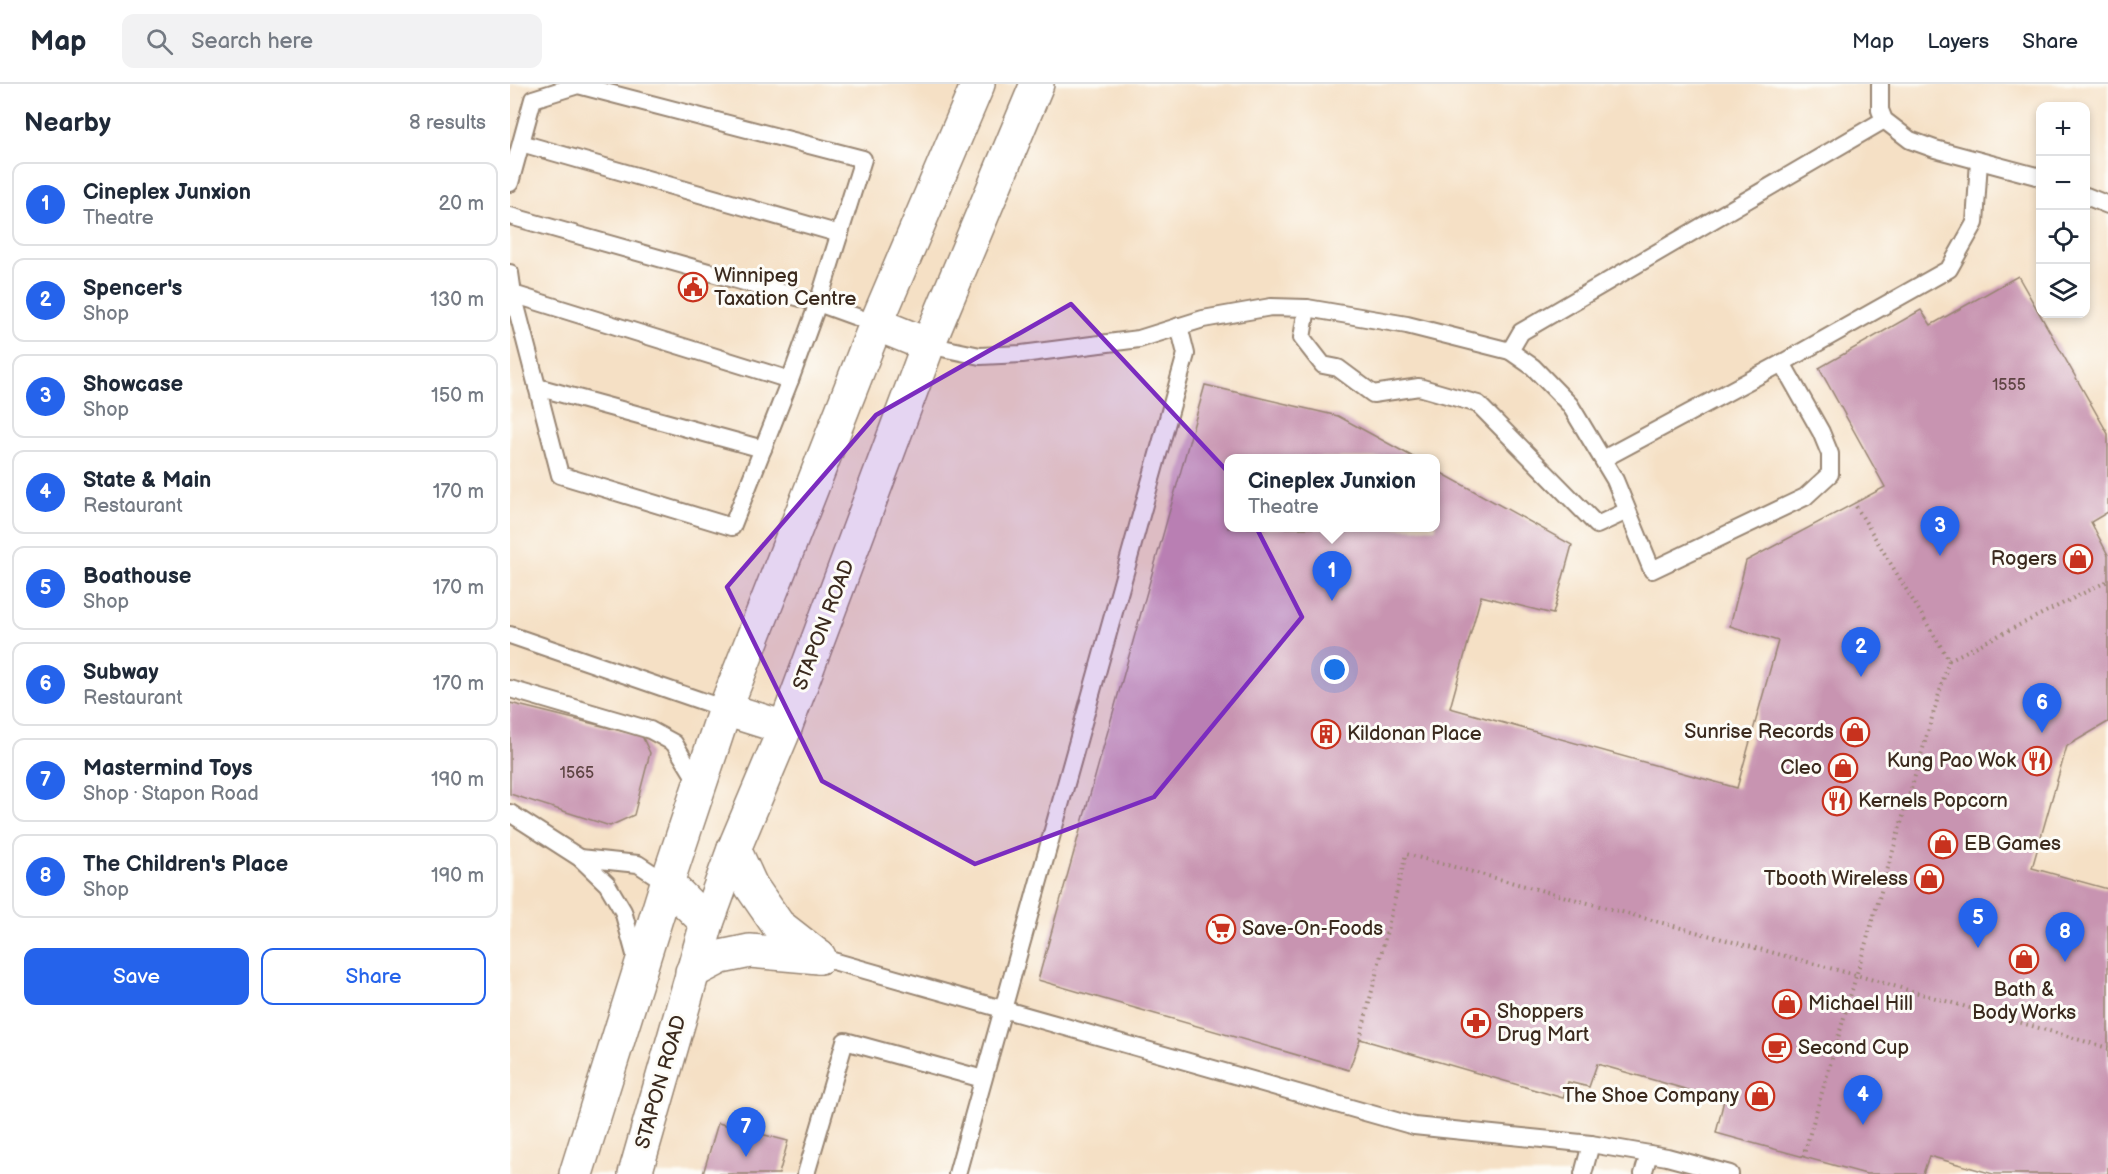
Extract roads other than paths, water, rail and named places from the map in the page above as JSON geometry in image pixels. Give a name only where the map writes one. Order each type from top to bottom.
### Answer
[{"type":"street","points":[[576,1174],[667,883],[725,709],[876,324],[978,84]]},
{"type":"street","name":"STAPON ROAD","points":[[635,1174],[692,972],[734,849],[785,728],[928,345],[1038,84]]},
{"type":"street","points":[[876,324],[928,345]]},
{"type":"street","points":[[725,709],[785,728]]},
{"type":"street","points":[[734,849],[751,886],[778,925],[819,957]]},
{"type":"street","points":[[667,883],[707,923]]},
{"type":"street","points":[[692,972],[721,957],[750,951],[819,957]]},
{"type":"lane","points":[[510,183],[533,99],[578,84],[863,159],[818,303],[732,527],[561,475],[513,294],[510,273]]},
{"type":"lane","points":[[1880,84],[1880,110],[1884,120],[1910,140],[2036,176]]},
{"type":"lane","points":[[1509,351],[1521,332],[1884,120]]},
{"type":"lane","points":[[521,142],[840,234]]},
{"type":"lane","points":[[1602,459],[1782,363],[1949,269],[1975,223],[1979,161]]},
{"type":"lane","points":[[2090,198],[2108,205]]},
{"type":"lane","points":[[510,216],[818,303],[876,324]]},
{"type":"lane","points":[[513,294],[790,380]]},
{"type":"lane","points":[[928,345],[980,356],[1022,354],[1139,339],[1203,319],[1271,307],[1307,308],[1407,325],[1509,351],[1533,367],[1570,405],[1615,480],[1652,570],[1805,497],[1830,474],[1830,454],[1821,432],[1782,363]]},
{"type":"lane","points":[[1307,308],[1302,338],[1323,365],[1338,368],[1373,394],[1419,387],[1478,405],[1597,525],[1627,511]]},
{"type":"lane","points":[[957,1174],[1186,354],[1179,326]]},
{"type":"lane","points":[[537,387],[763,449]]},
{"type":"lane","points":[[510,635],[725,709]]},
{"type":"lane","points":[[510,689],[650,729],[674,743],[693,774],[698,789]]},
{"type":"lane","points":[[510,813],[580,858],[607,884],[623,911],[640,972]]},
{"type":"lane","points":[[580,858],[638,864],[667,883]]},
{"type":"lane","points":[[819,957],[1414,1126],[1591,1144],[1649,1154],[1686,1168],[1730,1174]]},
{"type":"lane","points":[[807,1174],[844,1041],[983,1079]]},
{"type":"lane","points":[[1583,1174],[1591,1144]]},
{"type":"lane","points":[[1642,1174],[1649,1154]]},
{"type":"place","name":"Winnipeg Taxation Centre","points":[[693,287]]},
{"type":"place","name":"Showcase","points":[[1940,556]]},
{"type":"place","name":"Rogers","points":[[2078,559]]},
{"type":"place","name":"Cineplex Junxion","points":[[1332,601]]},
{"type":"place","name":"Spencer's","points":[[1861,677]]},
{"type":"place","name":"Sunrise Records","points":[[1855,732]]},
{"type":"place","name":"Subway","points":[[2042,733]]},
{"type":"place","name":"Kildonan Place","points":[[1326,734]]},
{"type":"place","name":"Kung Pao Wok","points":[[2037,761]]},
{"type":"place","name":"Cleo","points":[[1843,768]]},
{"type":"place","name":"Kernels Popcorn","points":[[1837,801]]},
{"type":"place","name":"EB Games","points":[[1943,844]]},
{"type":"place","name":"Tbooth Wireless","points":[[1929,879]]},
{"type":"place","name":"Save-On-Foods","points":[[1221,929]]},
{"type":"place","name":"Boathouse","points":[[1978,948]]},
{"type":"place","name":"Bath & Body Works","points":[[2024,959]]},
{"type":"place","name":"The Children's Place","points":[[2065,962]]},
{"type":"place","name":"Michael Hill","points":[[1787,1004]]},
{"type":"place","name":"Shoppers Drug Mart","points":[[1476,1023]]},
{"type":"place","name":"Second Cup","points":[[1777,1048]]},
{"type":"place","name":"The Shoe Company","points":[[1760,1096]]},
{"type":"place","name":"State & Main","points":[[1863,1125]]},
{"type":"place","name":"Mastermind Toys","points":[[746,1157]]}]
